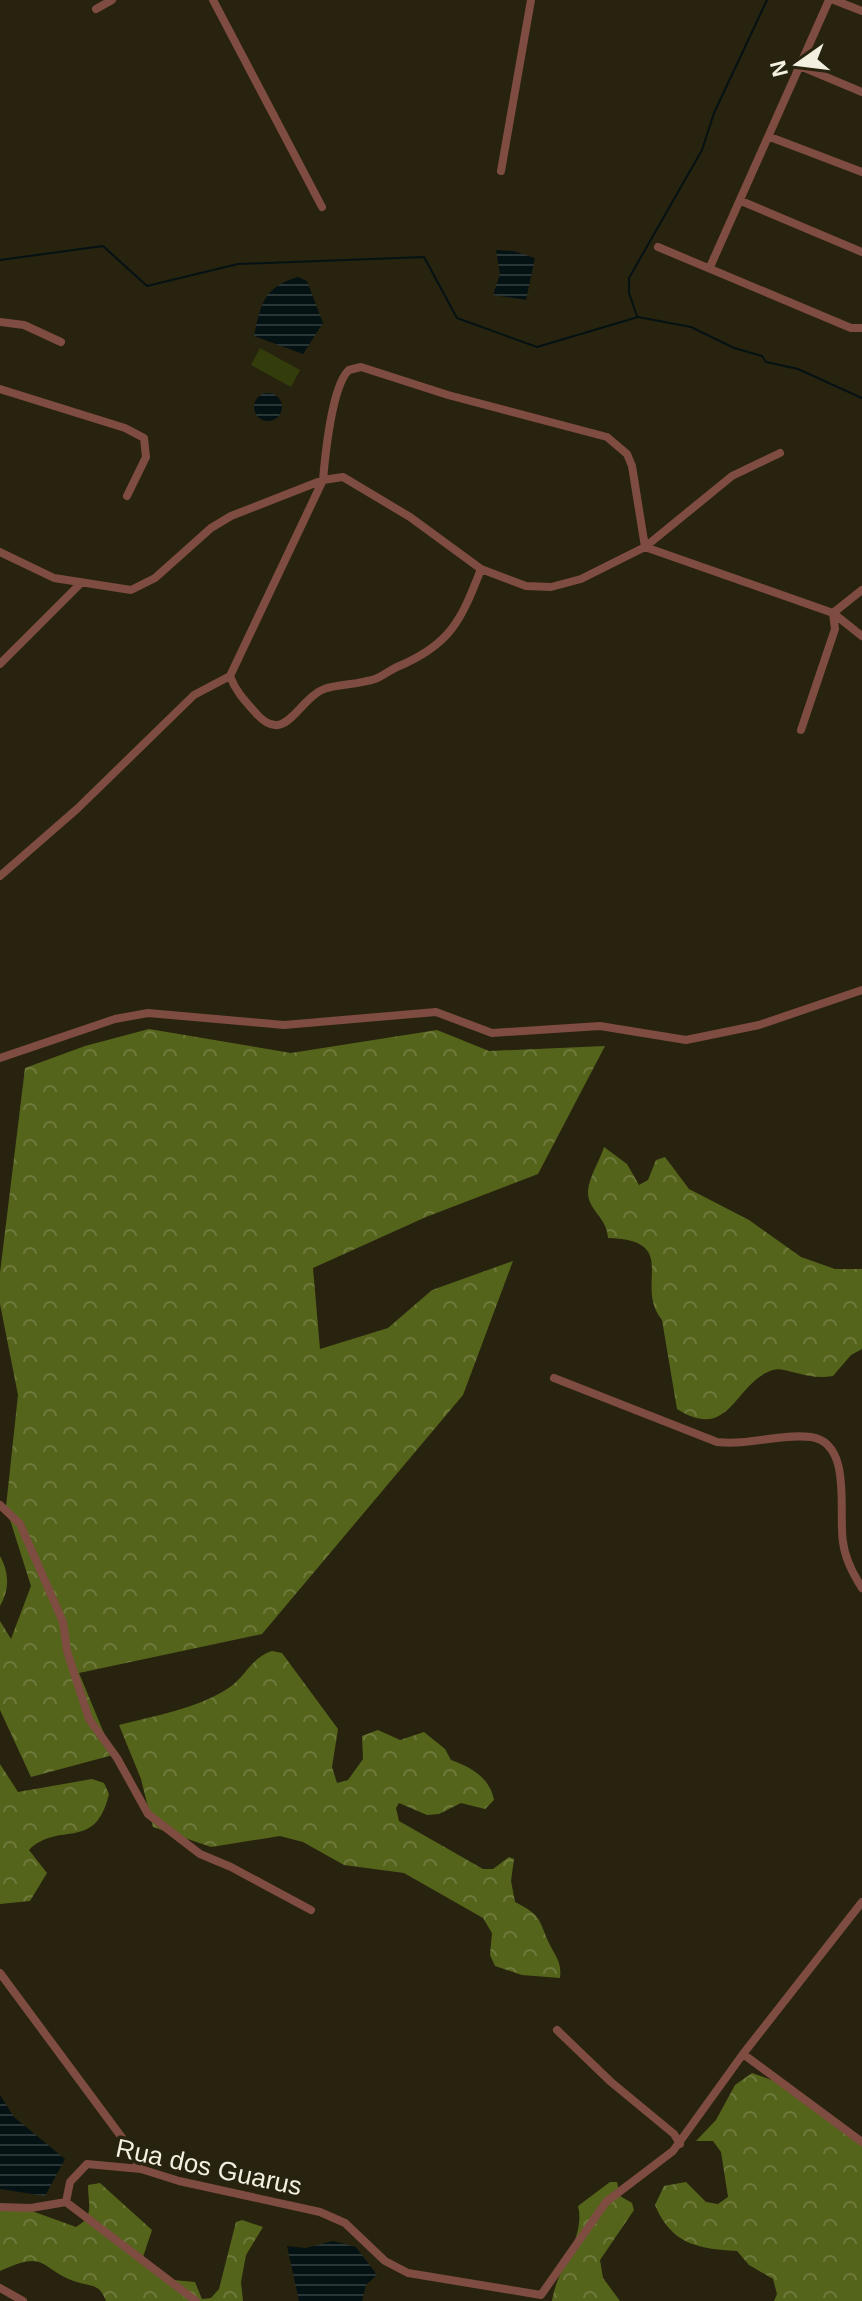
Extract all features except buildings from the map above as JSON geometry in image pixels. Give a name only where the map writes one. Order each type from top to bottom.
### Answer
[{"type":"street","points":[[96,9],[112,0]]},
{"type":"street","points":[[213,0],[322,207]]},
{"type":"street","points":[[501,171],[531,0]]},
{"type":"street","points":[[710,267],[831,0],[862,11]]},
{"type":"street","points":[[800,66],[862,92]]},
{"type":"street","points":[[770,137],[862,172]]},
{"type":"street","points":[[741,201],[862,252]]},
{"type":"street","points":[[658,247],[859,329]]},
{"type":"street","points":[[0,322],[24,325],[61,342]]},
{"type":"street","points":[[0,876],[77,809],[194,695],[230,676],[323,480],[324,456],[344,375],[361,367],[448,395],[607,437],[627,454],[632,466],[645,547]]},
{"type":"street","points":[[0,389],[34,397],[57,409],[125,428],[144,438],[146,457],[127,496]]},
{"type":"street","points":[[0,552],[54,578],[117,590],[141,587],[221,522],[253,505],[323,480],[343,477],[410,517],[481,569],[526,586],[551,587],[581,579],[645,547],[732,476],[780,453]]},
{"type":"street","points":[[645,547],[833,613],[862,636]]},
{"type":"street","points":[[230,676],[237,692],[261,720],[268,725],[280,725],[325,689],[378,678],[435,648],[448,637],[465,611],[481,569]]},
{"type":"street","points":[[0,664],[81,583]]},
{"type":"street","points":[[833,613],[862,590]]},
{"type":"street","points":[[801,730],[835,629],[833,613]]},
{"type":"street","points":[[0,1058],[115,1019],[148,1013],[284,1025],[436,1012],[492,1033],[600,1026],[686,1040],[759,1025],[862,990]]},
{"type":"street","points":[[554,1378],[717,1442],[743,1444],[800,1437],[823,1443],[837,1460],[843,1544],[862,1588]]},
{"type":"street","points":[[0,1505],[20,1524],[63,1622],[67,1651],[89,1719],[117,1758],[148,1814],[200,1854],[311,1910]]},
{"type":"street","points":[[540,2298],[606,2202],[680,2144],[743,2054],[862,1902]]},
{"type":"street","points":[[0,1973],[123,2139],[141,2169]]},
{"type":"street","points":[[557,2030],[611,2082],[674,2134],[680,2144]]},
{"type":"street","points":[[743,2054],[862,2142]]},
{"type":"street","name":"Rua dos Guarus","points":[[66,2202],[70,2182],[87,2164],[141,2169],[179,2181],[320,2212],[345,2223],[385,2261],[408,2273],[540,2298]]},
{"type":"street","points":[[0,2207],[31,2208],[66,2202],[196,2301]]},
{"type":"street","points":[[0,2288],[23,2301]]},
{"type":"green space","points":[[260,348],[300,370],[291,387],[251,365]]},
{"type":"green space","points":[[149,1029],[291,1053],[437,1030],[489,1051],[605,1046],[538,1174],[426,1217],[313,1268],[320,1349],[388,1328],[432,1290],[513,1261],[463,1395],[262,1634],[79,1673],[113,1755],[31,1777],[0,1710],[0,1621],[11,1639],[31,1586],[6,1507],[18,1395],[0,1304],[0,1273],[25,1068],[85,1046]]},
{"type":"green space","points":[[604,1147],[627,1164],[639,1185],[648,1180],[656,1160],[665,1157],[689,1189],[749,1220],[801,1257],[835,1269],[862,1269],[862,1349],[851,1355],[833,1376],[814,1377],[773,1370],[749,1386],[721,1415],[709,1419],[695,1418],[677,1409],[662,1320],[654,1307],[650,1256],[644,1247],[630,1241],[608,1238],[589,1198],[590,1180]]},
{"type":"green space","points":[[0,1556],[7,1581],[0,1606]]},
{"type":"green space","points":[[272,1651],[282,1653],[338,1729],[332,1767],[337,1783],[348,1780],[363,1759],[362,1736],[378,1730],[400,1740],[424,1732],[445,1749],[451,1760],[466,1766],[484,1780],[494,1800],[485,1809],[461,1803],[439,1814],[427,1815],[399,1803],[396,1808],[399,1821],[483,1869],[493,1869],[509,1857],[514,1859],[511,1881],[515,1902],[534,1914],[540,1922],[559,1963],[560,1978],[522,1975],[495,1966],[490,1955],[492,1933],[483,1918],[404,1873],[344,1865],[303,1842],[280,1836],[211,1847],[153,1827],[141,1779],[119,1725],[218,1695],[236,1683],[259,1658]]},
{"type":"green space","points":[[0,1764],[18,1792],[92,1779],[104,1783],[109,1794],[103,1812],[85,1830],[40,1841],[29,1850],[47,1873],[30,1901],[0,1904]]},
{"type":"green space","points":[[752,2073],[777,2082],[862,2141],[862,2301],[774,2301],[777,2294],[773,2279],[749,2265],[737,2251],[687,2242],[669,2228],[655,2205],[664,2186],[686,2182],[706,2202],[718,2204],[728,2197],[721,2152],[713,2141],[696,2141],[716,2120],[735,2085]]},
{"type":"green space","points":[[610,2182],[617,2182],[620,2196],[632,2203],[634,2210],[600,2260],[603,2278],[620,2301],[552,2301],[575,2241],[578,2206]]},
{"type":"green space","points":[[100,2183],[152,2230],[142,2260],[173,2280],[195,2282],[202,2299],[211,2298],[219,2289],[236,2222],[242,2220],[263,2227],[246,2255],[241,2282],[243,2301],[106,2301],[98,2288],[65,2277],[36,2261],[16,2264],[0,2271],[0,2207],[29,2210],[76,2227],[88,2214],[88,2185]]},
{"type":"shaded area","points":[[496,250],[514,251],[535,258],[526,300],[493,295],[500,274]]},
{"type":"shaded area","points":[[298,277],[307,281],[323,323],[303,354],[254,336],[266,298],[277,286]]},
{"type":"shaded area","points":[[268,393],[278,397],[282,407],[278,417],[268,421],[258,417],[254,407],[258,397]]},
{"type":"shaded area","points":[[0,2095],[14,2117],[65,2159],[45,2196],[0,2189]]},
{"type":"shaded area","points":[[333,2241],[356,2247],[377,2275],[366,2285],[362,2301],[299,2301],[287,2246],[306,2248]]},
{"type":"waterway","points":[[637,316],[629,293],[629,278],[702,150],[714,113],[767,0]]},
{"type":"waterway","points":[[0,260],[103,246],[147,286],[238,264],[424,257],[457,318],[537,347],[638,317],[691,327],[734,348],[762,356],[766,362],[798,369],[862,398]]}]
